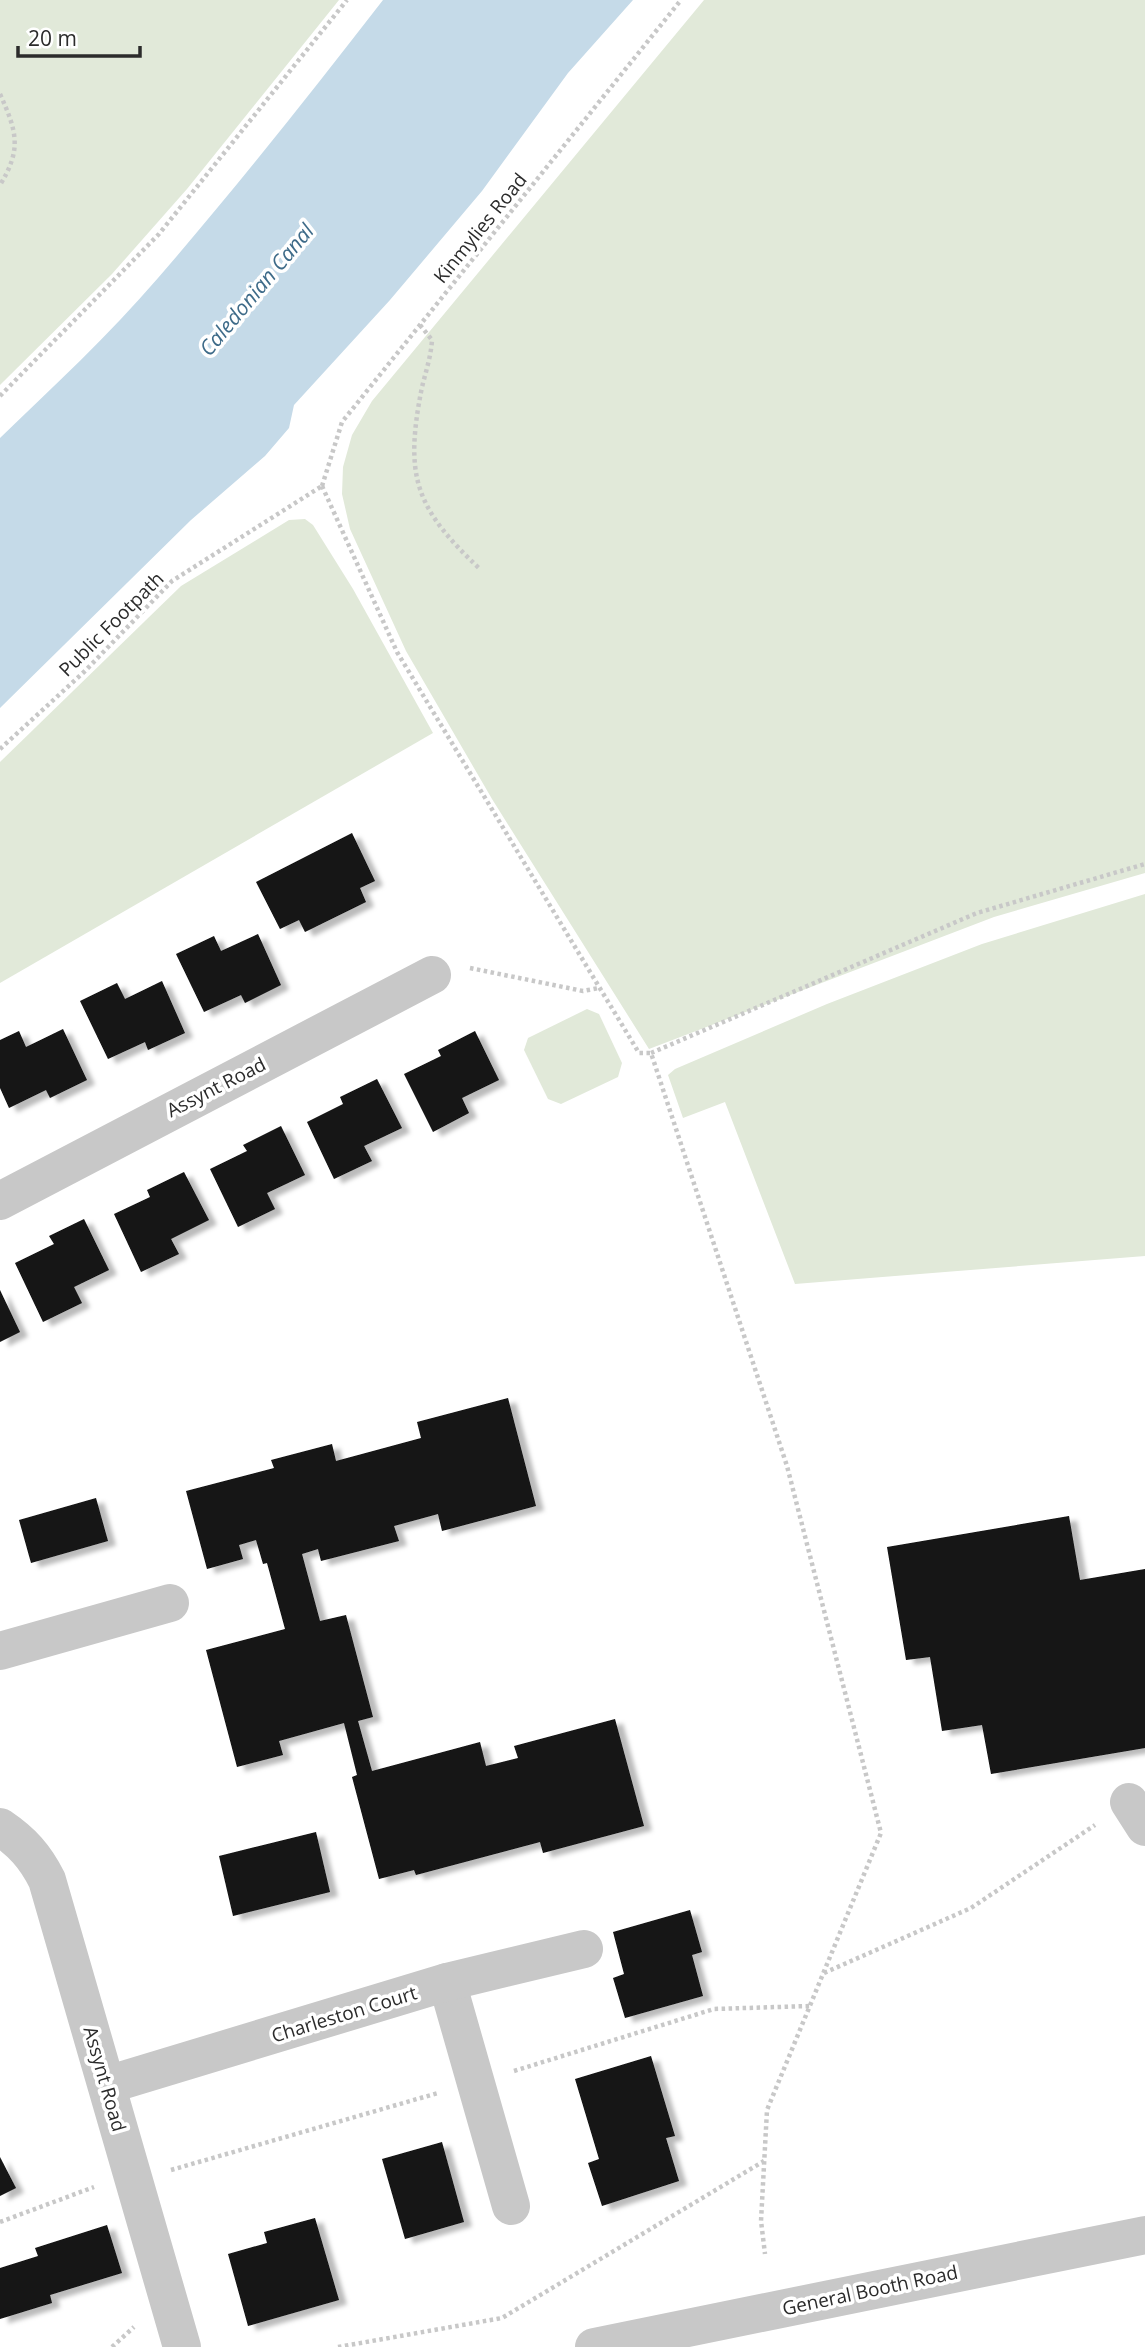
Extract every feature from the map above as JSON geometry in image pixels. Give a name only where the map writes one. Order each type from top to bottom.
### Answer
[{"type":"street","name":"Assynt Road","points":[[0,1201],[432,975]]},
{"type":"street","points":[[15,1646],[170,1603]]},
{"type":"street","name":"Assynt Road","points":[[0,1827],[29,1850],[47,1880],[182,2347]]},
{"type":"street","name":"Charleston Court","points":[[107,2085],[447,1982],[584,1949]]},
{"type":"street","points":[[447,1982],[511,2206]]},
{"type":"street","name":"General Booth Road","points":[[594,2347],[1145,2235]]},
{"type":"path","points":[[0,396],[159,234],[347,0]]},
{"type":"path","name":"Kinmylies Road","points":[[322,486],[342,422],[681,0]]},
{"type":"path","points":[[0,94],[14,133],[15,159],[0,185]]},
{"type":"path","points":[[420,324],[432,340],[417,426],[416,483],[424,507],[440,529],[481,570]]},
{"type":"path","points":[[322,486],[397,652],[639,1053],[651,1053],[977,914],[1145,864]]},
{"type":"path","name":"Public Footpath","points":[[0,749],[85,671],[172,581],[322,486]]},
{"type":"path","points":[[432,975],[459,966],[583,991],[599,988]]},
{"type":"path","points":[[651,1053],[787,1466],[881,1833],[767,2110],[761,2221],[765,2254]]},
{"type":"path","points":[[823,1973],[971,1908],[1137,1814]]},
{"type":"path","points":[[338,2347],[502,2318],[765,2161]]},
{"type":"path","points":[[0,2222],[90,2188],[134,2178]]},
{"type":"green space","points":[[0,0],[339,0],[187,189],[112,274],[0,385]]},
{"type":"green space","points":[[704,0],[1145,0],[1145,873],[994,917],[649,1049],[492,799],[406,651],[350,529],[342,494],[343,467],[352,435],[372,401]]},
{"type":"green space","points":[[305,519],[313,525],[353,589],[433,733],[0,983],[0,762],[181,586],[289,520]]},
{"type":"green space","points":[[1145,894],[1145,1256],[795,1284],[725,1102],[683,1118],[668,1075],[675,1069],[827,1004],[982,944]]},
{"type":"green space","points":[[587,1009],[599,1014],[622,1063],[618,1077],[561,1104],[548,1099],[524,1050],[528,1038]]},
{"type":"water","name":"Caledonian Canal","points":[[383,0],[633,0],[568,73],[482,191],[390,300],[294,405],[289,428],[265,456],[191,520],[0,708],[0,438],[101,340],[158,278],[216,210]]},
{"type":"building","points":[[352,833],[375,881],[360,888],[366,902],[305,932],[299,920],[280,929],[256,882]]},
{"type":"building","points":[[258,934],[281,985],[245,1003],[241,995],[204,1012],[176,954],[214,936],[221,951]]},
{"type":"building","points":[[162,981],[185,1033],[148,1050],[145,1042],[108,1059],[80,1001],[117,983],[125,999]]},
{"type":"building","points":[[63,1029],[87,1080],[50,1098],[46,1090],[9,1108],[0,1088],[0,1040],[19,1031],[26,1047]]},
{"type":"building","points":[[475,1031],[499,1080],[462,1098],[469,1113],[433,1132],[404,1074],[441,1056],[438,1050]]},
{"type":"building","points":[[377,1079],[402,1128],[364,1146],[372,1161],[334,1179],[307,1122],[343,1104],[340,1097]]},
{"type":"building","points":[[281,1126],[305,1175],[267,1193],[275,1209],[238,1227],[210,1169],[247,1151],[243,1145]]},
{"type":"building","points":[[184,1172],[209,1220],[171,1239],[179,1254],[141,1272],[114,1214],[150,1197],[147,1190]]},
{"type":"building","points":[[84,1219],[109,1270],[74,1287],[82,1303],[43,1322],[15,1263],[54,1244],[49,1236]]},
{"type":"building","points":[[0,1290],[20,1332],[0,1342]]},
{"type":"building","points":[[508,1398],[536,1506],[442,1531],[438,1514],[394,1526],[399,1541],[321,1561],[318,1549],[302,1554],[320,1621],[346,1615],[373,1717],[358,1721],[372,1771],[480,1742],[486,1766],[518,1758],[514,1746],[615,1719],[644,1826],[543,1853],[540,1842],[416,1875],[414,1870],[379,1879],[352,1777],[357,1775],[344,1723],[279,1741],[283,1755],[237,1767],[206,1650],[285,1629],[267,1563],[263,1564],[256,1540],[239,1545],[243,1559],[207,1569],[186,1491],[274,1468],[271,1460],[332,1444],[336,1461],[421,1438],[417,1422]]},
{"type":"building","points":[[96,1498],[108,1541],[31,1563],[19,1520]]},
{"type":"building","points":[[1069,1516],[1080,1580],[1145,1569],[1145,1748],[991,1774],[982,1725],[942,1731],[930,1657],[906,1660],[887,1547]]},
{"type":"building","points":[[316,1832],[330,1892],[233,1916],[219,1856]]},
{"type":"building","points":[[690,1910],[702,1952],[692,1955],[703,1996],[625,2018],[613,1978],[624,1974],[613,1932]]},
{"type":"building","points":[[651,2056],[675,2136],[666,2138],[679,2181],[602,2206],[588,2163],[599,2159],[575,2079]]},
{"type":"building","points":[[442,2142],[464,2222],[405,2239],[382,2159]]},
{"type":"building","points":[[0,2157],[16,2188],[0,2196]]},
{"type":"building","points":[[315,2218],[339,2300],[248,2326],[228,2254],[267,2243],[264,2232]]},
{"type":"building","points":[[107,2225],[122,2273],[50,2295],[52,2303],[0,2319],[0,2268],[38,2256],[35,2248]]}]
